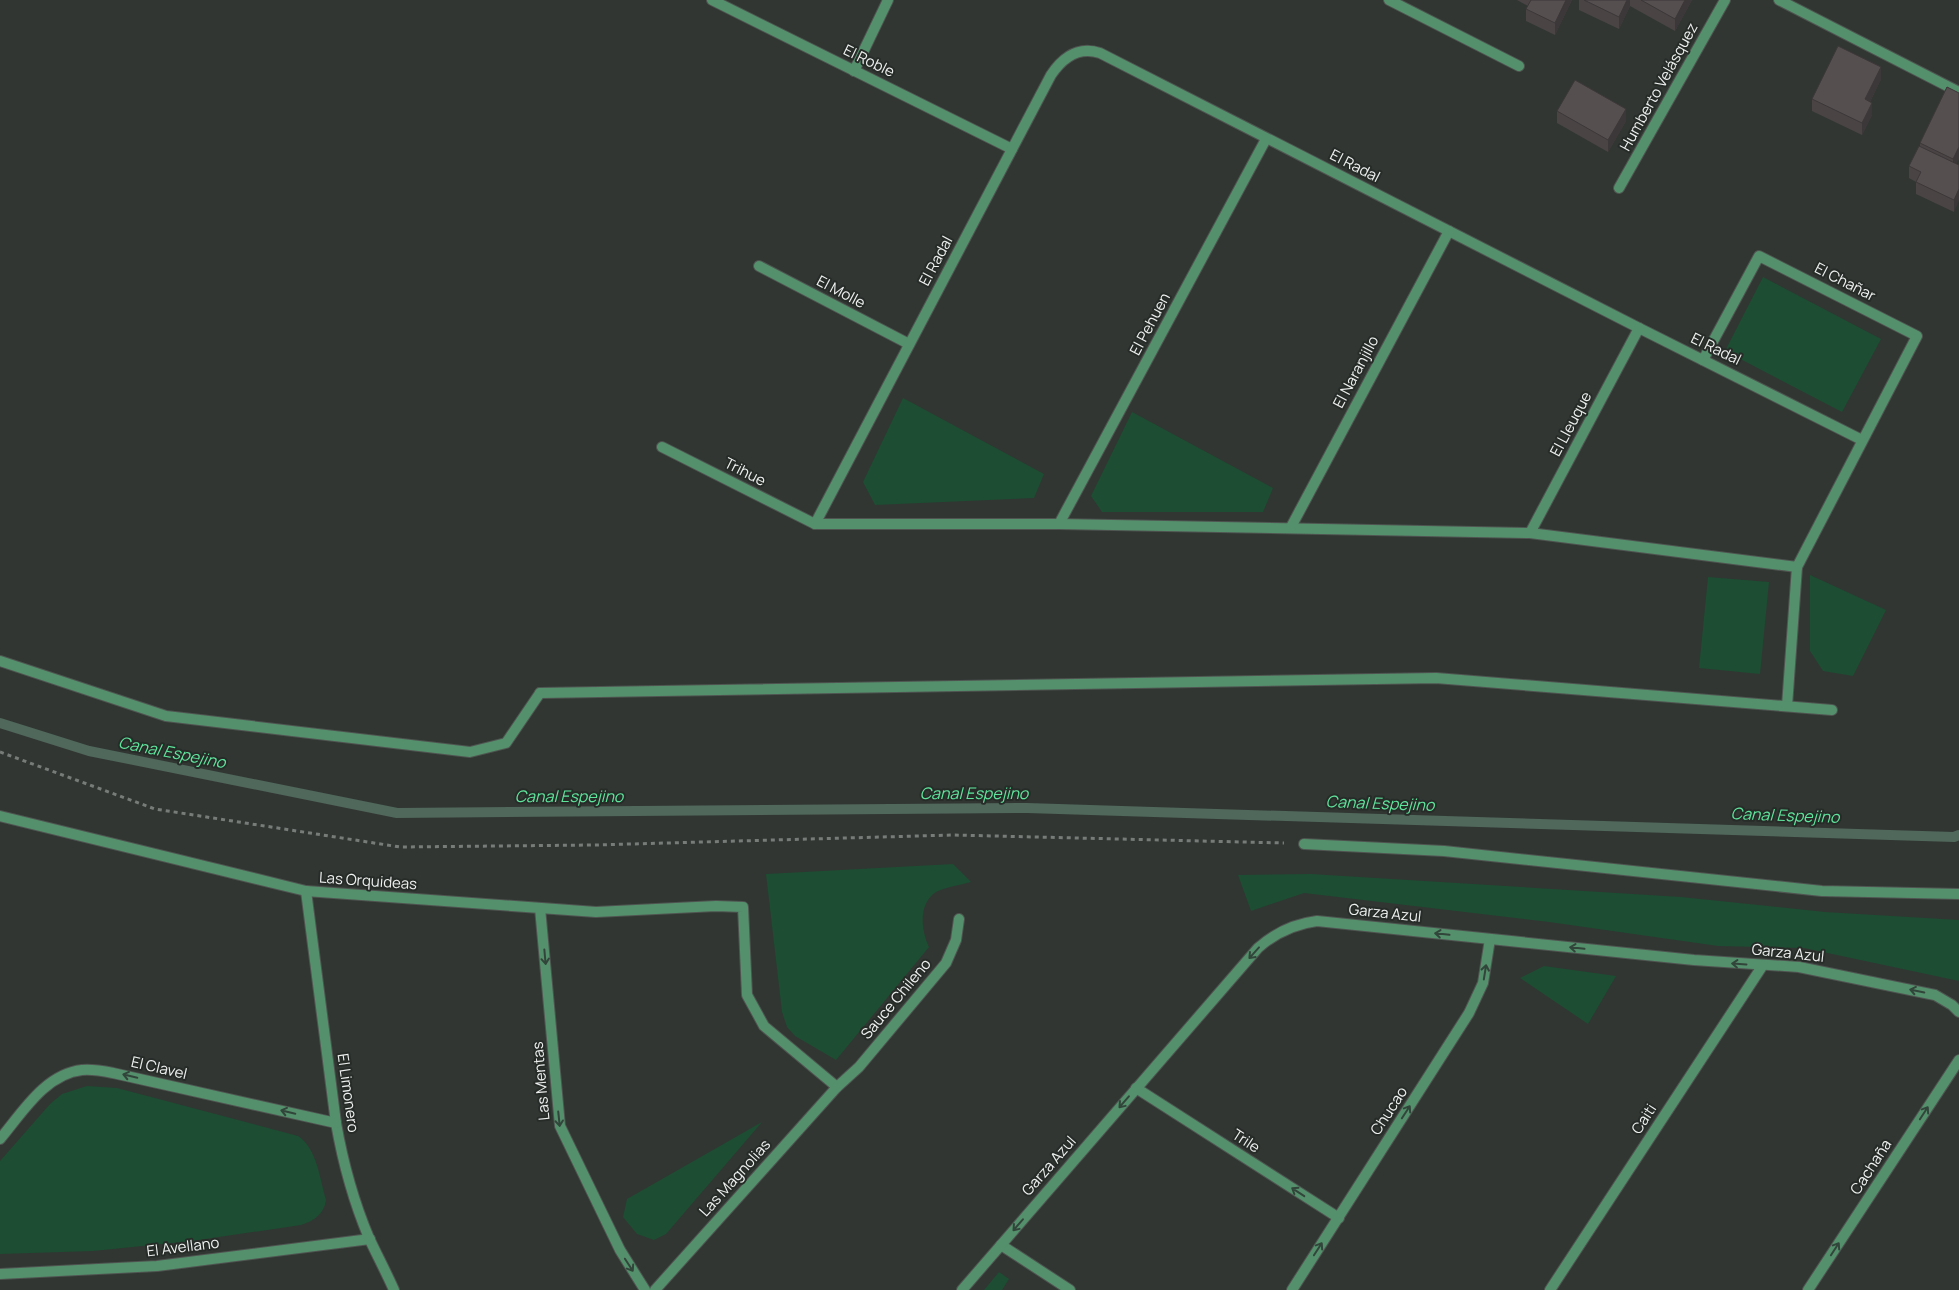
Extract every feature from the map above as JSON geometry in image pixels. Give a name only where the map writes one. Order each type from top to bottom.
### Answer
[{"type":"street","name":"El Roble","points":[[712,0],[1012,149]]},
{"type":"street","points":[[854,71],[888,0]]},
{"type":"street","points":[[1389,0],[1519,66]]},
{"type":"street","name":"Humberto Velásquez","points":[[1619,188],[1725,0]]},
{"type":"street","points":[[1779,0],[1959,92]]},
{"type":"street","name":"El Radal","points":[[815,524],[1056,68],[1066,57],[1086,50],[1100,53],[1266,139],[1862,440]]},
{"type":"street","name":"El Pehuen","points":[[1059,524],[1266,139]]},
{"type":"street","name":"El Naranjillo","points":[[1291,527],[1449,231]]},
{"type":"street","name":"El Chañar","points":[[1703,360],[1759,256],[1777,265],[1917,336],[1862,440]]},
{"type":"street","name":"El Molle","points":[[759,266],[909,344]]},
{"type":"street","name":"El Lleuque","points":[[1530,533],[1639,328]]},
{"type":"street","points":[[1787,706],[1797,567],[1862,440]]},
{"type":"street","name":"Trihue","points":[[662,447],[815,524]]},
{"type":"street","points":[[815,524],[1059,524],[1530,533],[1797,567]]},
{"type":"street","points":[[0,661],[166,716],[470,752],[506,743],[540,693],[1436,678],[1832,710]]},
{"type":"street","name":"Las Orquideas","points":[[0,816],[306,891],[596,912],[716,906],[743,907],[747,995],[764,1026],[837,1087]]},
{"type":"street","points":[[1304,844],[1444,851],[1822,891],[1959,894]]},
{"type":"street","name":"El Limonero","points":[[306,891],[336,1123],[348,1178],[370,1238],[394,1290]]},
{"type":"street","name":"Las Mentas","points":[[540,908],[560,1126],[620,1250],[645,1290]]},
{"type":"street","name":"Sauce Chileno","points":[[837,1087],[859,1067],[946,963],[956,940],[959,919]]},
{"type":"street","name":"Garza Azul","points":[[962,1290],[1258,948],[1269,938],[1287,928],[1304,923],[1317,921],[1694,960],[1819,970],[1935,995],[1952,1004],[1959,1012]]},
{"type":"street","name":"Chucao","points":[[1292,1290],[1475,1002],[1484,983],[1490,939]]},
{"type":"street","name":"Caiti","points":[[1550,1290],[1763,965]]},
{"type":"street","name":"Cachaña","points":[[1808,1290],[1959,1060]]},
{"type":"street","name":"El Clavel","points":[[0,1139],[47,1085],[58,1077],[82,1070],[113,1073],[336,1123]]},
{"type":"street","name":"Las Magnolias","points":[[655,1290],[837,1087]]},
{"type":"street","name":"Trile","points":[[1136,1088],[1339,1218]]},
{"type":"street","name":"El Avellano","points":[[0,1274],[157,1266],[370,1238]]},
{"type":"street","points":[[1001,1245],[1070,1290]]},
{"type":"path","points":[[0,752],[156,809],[400,847],[595,845],[953,835],[1304,844]]},
{"type":"green space","points":[[1763,277],[1881,339],[1842,412],[1725,351]]},
{"type":"green space","points":[[903,398],[1044,474],[1034,498],[875,505],[863,482]]},
{"type":"green space","points":[[1132,412],[1273,488],[1263,512],[1102,512],[1091,496]]},
{"type":"green space","points":[[1810,575],[1886,610],[1853,676],[1823,671],[1810,651]]},
{"type":"green space","points":[[1708,577],[1769,582],[1760,674],[1699,668]]},
{"type":"green space","points":[[953,864],[971,882],[940,890],[930,897],[926,903],[923,918],[924,933],[929,947],[836,1060],[795,1036],[787,1027],[782,1012],[766,874]]},
{"type":"green space","points":[[1311,874],[1681,897],[1825,912],[1959,920],[1959,981],[1804,948],[1718,946],[1549,922],[1304,893],[1251,911],[1238,875]]},
{"type":"green space","points":[[1544,966],[1616,976],[1588,1024],[1520,978]]},
{"type":"green space","points":[[87,1086],[117,1088],[298,1136],[310,1148],[317,1165],[326,1200],[321,1213],[314,1219],[301,1225],[192,1241],[93,1251],[0,1254],[0,1161],[50,1104],[62,1094]]},
{"type":"green space","points":[[762,1122],[666,1234],[654,1240],[637,1234],[623,1217],[627,1199]]},
{"type":"green space","points":[[999,1272],[1009,1279],[1002,1290],[984,1290]]},
{"type":"building","points":[[1531,0],[1566,0],[1555,23],[1526,9]]},
{"type":"building","points":[[1584,0],[1627,0],[1619,17]]},
{"type":"building","points":[[1641,0],[1685,0],[1675,19]]},
{"type":"building","points":[[1838,46],[1881,67],[1865,99],[1872,103],[1862,123],[1812,99]]},
{"type":"building","points":[[1575,80],[1626,109],[1608,140],[1557,111]]},
{"type":"building","points":[[1947,87],[1959,93],[1959,147],[1953,159],[1920,143]]},
{"type":"building","points":[[1919,146],[1959,165],[1959,189],[1954,200],[1916,182],[1921,172],[1909,166]]},
{"type":"waterway","name":"Canal Espejino","points":[[0,723],[89,751],[397,813],[1027,808],[1954,837],[1959,835]]}]
